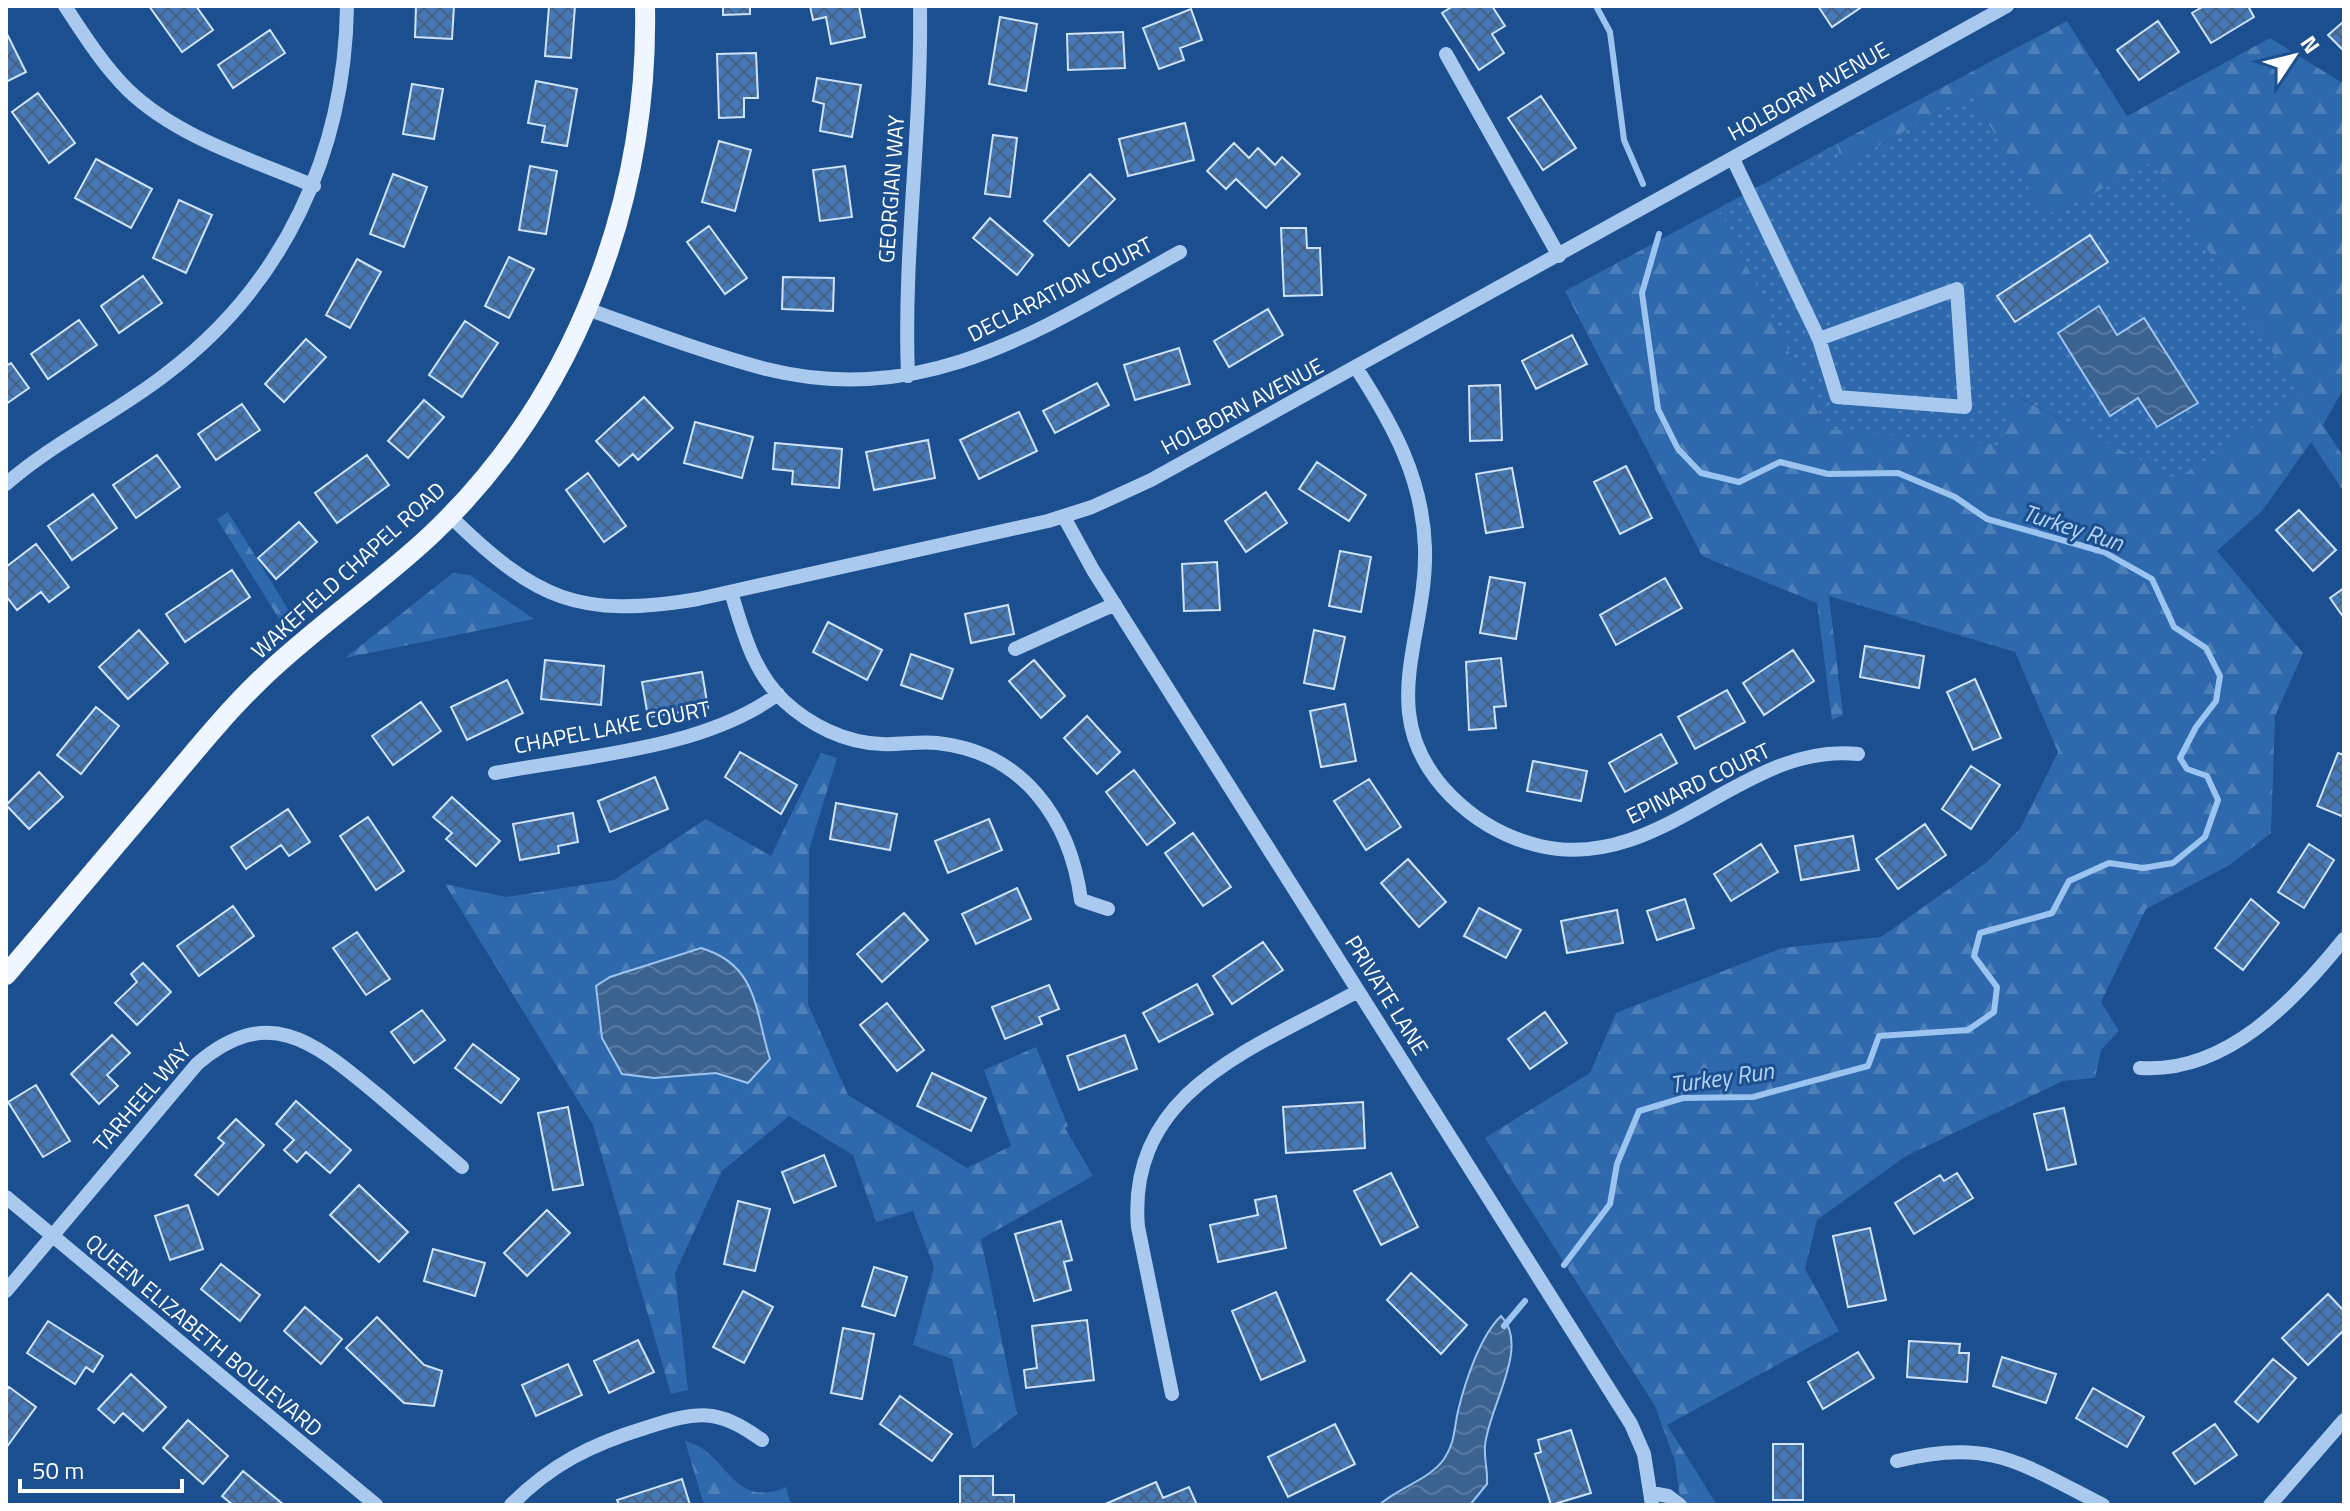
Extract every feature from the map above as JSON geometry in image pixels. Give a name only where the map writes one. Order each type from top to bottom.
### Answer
[{"type":"main road","name":"WAKEFIELD CHAPEL ROAD","points":[[6,975],[212,731],[258,682],[450,516],[526,421],[587,309],[618,224],[642,107],[645,6]]},
{"type":"street","points":[[65,6],[102,61],[129,90],[158,114],[190,134],[314,186]]},
{"type":"street","points":[[6,484],[60,443],[165,376],[206,342],[238,309],[270,267],[314,186],[329,145],[341,89],[347,6]]},
{"type":"street","name":"GEORGIAN WAY","points":[[908,376],[907,247],[921,78],[920,6]]},
{"type":"street","name":"HOLBORN AVENUE","points":[[450,516],[495,560],[520,579],[577,603],[648,607],[731,592],[1064,517],[1151,480],[1357,369],[2007,6]]},
{"type":"street","points":[[1446,54],[1559,256]]},
{"type":"street","points":[[1733,159],[1819,339],[1837,397],[1965,407],[1957,289],[1819,339]]},
{"type":"street","name":"DECLARATION COURT","points":[[587,309],[766,369],[852,380],[908,376],[985,355],[1180,252]]},
{"type":"street","name":"EPINARD COURT","points":[[1357,369],[1399,438],[1413,472],[1422,511],[1424,580],[1408,663],[1409,712],[1430,767],[1449,794],[1470,813],[1524,842],[1582,851],[1612,847],[1640,838],[1791,761],[1832,751],[1858,754]]},
{"type":"street","name":"PRIVATE LANE","points":[[1064,517],[1115,604],[1631,1424],[1644,1454],[1652,1499]]},
{"type":"street","points":[[731,592],[750,651],[778,694],[806,719],[854,740],[963,747],[1014,771],[1052,812],[1066,838],[1081,900],[1108,909]]},
{"type":"street","points":[[1015,649],[1115,604]]},
{"type":"street","name":"CHAPEL LAKE COURT","points":[[495,773],[690,737],[726,726],[778,694]]},
{"type":"street","points":[[2140,1068],[2185,1066],[2206,1059],[2246,1035],[2295,995],[2344,939]]},
{"type":"street","points":[[1172,1394],[1138,1227],[1138,1185],[1150,1143],[1163,1119],[1206,1077],[1358,991]]},
{"type":"street","name":"TARHEEL WAY","points":[[6,1291],[197,1064],[233,1040],[255,1034],[285,1035],[323,1050],[462,1167]]},
{"type":"street","name":"QUEEN ELIZABETH BOULEVARD","points":[[6,1197],[376,1505]]},
{"type":"street","points":[[511,1505],[533,1482],[564,1460],[598,1443],[667,1421],[689,1416],[724,1418],[762,1440]]},
{"type":"street","points":[[2270,1505],[2344,1420]]},
{"type":"street","points":[[1897,1461],[1932,1452],[1987,1452],[2014,1460],[2103,1505]]},
{"type":"street","points":[[1652,1499],[1668,1496],[1680,1505]]},
{"type":"green space","points":[[2067,21],[2127,116],[2270,38],[2344,84],[2344,388],[2323,425],[2344,458],[2344,492],[2311,442],[2262,511],[2217,551],[2303,653],[2275,716],[2271,833],[2228,866],[2146,909],[2101,1002],[2119,1031],[2101,1050],[2095,1078],[2063,1081],[1906,1156],[1817,1220],[1805,1269],[1839,1331],[1667,1425],[1717,1505],[1681,1505],[1675,1461],[1655,1406],[1485,1138],[1590,1073],[1616,1013],[1782,948],[1881,937],[1987,862],[2020,829],[2058,752],[2015,652],[1829,596],[1843,715],[1832,720],[1817,603],[1702,556],[1565,291],[1719,208],[1826,429],[2014,395],[2178,479],[2152,163],[2056,214],[2040,206],[1970,95],[1843,166],[1836,144]]},
{"type":"green space","points":[[1970,95],[2040,206],[2056,214],[2152,162],[2300,395],[2177,479],[2015,395],[2000,445],[1826,429],[1719,208],[1836,144],[1843,166]]},
{"type":"green space","points":[[228,512],[296,622],[286,630],[217,519]]},
{"type":"green space","points":[[453,573],[470,575],[534,619],[345,658]]},
{"type":"green space","points":[[821,753],[837,758],[809,850],[808,1004],[848,1095],[967,1168],[1011,1146],[984,1070],[1036,1047],[1068,1126],[1065,1128],[1093,1176],[981,1239],[1017,1414],[973,1449],[952,1359],[913,1345],[934,1267],[913,1211],[876,1222],[853,1155],[789,1116],[722,1171],[675,1273],[688,1390],[671,1394],[593,1125],[445,884],[506,897],[614,880],[706,819],[771,856]]},
{"type":"green space","points":[[685,1441],[711,1456],[741,1486],[768,1492],[786,1487],[791,1505],[704,1505]]},
{"type":"water","points":[[2099,306],[2117,335],[2144,318],[2198,403],[2157,427],[2138,398],[2110,416],[2058,333]]},
{"type":"water","points":[[701,948],[720,956],[744,978],[757,1008],[770,1059],[748,1083],[716,1073],[654,1078],[622,1074],[602,1038],[596,986],[610,977]]},
{"type":"water","points":[[1501,1316],[1509,1329],[1512,1344],[1485,1446],[1487,1484],[1470,1505],[1379,1505],[1430,1473],[1448,1453],[1474,1360],[1486,1335]]},
{"type":"building","points":[[149,6],[196,6],[213,30],[182,52]]},
{"type":"building","points":[[416,6],[454,6],[452,39],[415,37]]},
{"type":"building","points":[[549,6],[575,6],[571,58],[545,56]]},
{"type":"building","points":[[723,6],[750,6],[750,14],[723,15]]},
{"type":"building","points":[[810,6],[859,6],[865,37],[831,44],[826,17],[813,20]]},
{"type":"building","points":[[1453,6],[1492,6],[1505,26],[1492,34],[1504,53],[1479,70],[1442,13]]},
{"type":"building","points":[[1818,6],[1863,6],[1832,27]]},
{"type":"building","points":[[2204,6],[2248,6],[2254,17],[2211,43],[2192,13]]},
{"type":"building","points":[[1191,9],[1202,40],[1180,48],[1184,60],[1159,69],[1143,28]]},
{"type":"building","points":[[1000,17],[1037,24],[1026,91],[989,84]]},
{"type":"building","points":[[2158,21],[2179,52],[2139,80],[2117,50]]},
{"type":"building","points":[[2344,23],[2344,51],[2328,35]]},
{"type":"building","points":[[270,30],[285,53],[233,88],[218,65]]},
{"type":"building","points":[[6,32],[26,72],[6,82]]},
{"type":"building","points":[[1123,32],[1125,68],[1068,70],[1067,34]]},
{"type":"building","points":[[756,53],[758,98],[744,98],[744,117],[719,118],[717,54]]},
{"type":"building","points":[[817,78],[861,85],[852,137],[820,131],[824,104],[813,101]]},
{"type":"building","points":[[536,81],[577,89],[567,146],[542,142],[545,126],[528,123]]},
{"type":"building","points":[[412,84],[443,89],[434,139],[403,134]]},
{"type":"building","points":[[38,93],[75,143],[49,163],[12,112]]},
{"type":"building","points":[[1541,96],[1576,148],[1543,170],[1508,118]]},
{"type":"building","points":[[1185,123],[1194,160],[1128,176],[1119,139]]},
{"type":"building","points":[[993,135],[1017,138],[1010,197],[985,194]]},
{"type":"building","points":[[719,141],[751,150],[735,211],[702,202]]},
{"type":"building","points":[[1234,143],[1249,158],[1258,148],[1275,165],[1282,157],[1300,174],[1266,208],[1236,179],[1226,189],[1207,171]]},
{"type":"building","points":[[96,159],[152,189],[131,228],[75,198]]},
{"type":"building","points":[[530,166],[557,171],[546,234],[519,230]]},
{"type":"building","points":[[845,166],[852,217],[820,221],[813,170]]},
{"type":"building","points":[[393,174],[427,187],[404,247],[370,234]]},
{"type":"building","points":[[1090,174],[1115,199],[1069,246],[1044,221]]},
{"type":"building","points":[[179,200],[212,215],[186,273],[153,258]]},
{"type":"building","points":[[990,218],[1033,255],[1017,275],[973,238]]},
{"type":"building","points":[[709,226],[747,278],[725,294],[687,242]]},
{"type":"building","points":[[1281,228],[1306,228],[1307,248],[1320,248],[1322,295],[1284,296]]},
{"type":"building","points":[[2090,235],[2108,262],[2015,322],[1997,296]]},
{"type":"building","points":[[509,257],[534,269],[509,318],[485,306]]},
{"type":"building","points":[[357,259],[381,272],[350,328],[326,315]]},
{"type":"building","points":[[143,276],[162,303],[119,333],[101,306]]},
{"type":"building","points":[[783,277],[834,278],[833,311],[782,309]]},
{"type":"building","points":[[1268,309],[1283,335],[1229,367],[1214,341]]},
{"type":"building","points":[[79,320],[97,345],[48,379],[31,354]]},
{"type":"building","points":[[465,321],[498,343],[462,397],[429,375]]},
{"type":"building","points":[[1572,335],[1587,364],[1536,389],[1522,361]]},
{"type":"building","points":[[306,339],[326,357],[284,402],[265,384]]},
{"type":"building","points":[[1179,348],[1190,384],[1135,400],[1124,365]]},
{"type":"building","points":[[11,363],[29,388],[6,404],[6,366]]},
{"type":"building","points":[[1097,383],[1109,405],[1055,433],[1043,411]]},
{"type":"building","points":[[1500,385],[1502,440],[1470,441],[1469,386]]},
{"type":"building","points":[[644,397],[673,428],[638,460],[633,454],[619,466],[596,441]]},
{"type":"building","points":[[424,400],[444,417],[408,458],[388,441]]},
{"type":"building","points":[[242,404],[260,430],[216,460],[198,434]]},
{"type":"building","points":[[1019,412],[1037,451],[979,479],[960,440]]},
{"type":"building","points":[[695,422],[753,437],[742,478],[684,463]]},
{"type":"building","points":[[928,440],[935,478],[874,490],[866,452]]},
{"type":"building","points":[[775,443],[842,449],[839,488],[792,484],[793,471],[773,469]]},
{"type":"building","points":[[157,455],[180,487],[136,518],[113,485]]},
{"type":"building","points":[[367,455],[389,485],[337,523],[315,493]]},
{"type":"building","points":[[1317,462],[1366,495],[1349,521],[1299,489]]},
{"type":"building","points":[[1626,466],[1652,518],[1620,534],[1594,482]]},
{"type":"building","points":[[1512,468],[1523,527],[1486,533],[1476,474]]},
{"type":"building","points":[[588,473],[626,526],[604,542],[566,490]]},
{"type":"building","points":[[1266,492],[1287,523],[1246,552],[1225,521]]},
{"type":"building","points":[[93,494],[117,528],[72,560],[48,526]]},
{"type":"building","points":[[2299,510],[2336,550],[2313,571],[2276,530]]},
{"type":"building","points":[[299,522],[317,542],[276,579],[258,558]]},
{"type":"building","points":[[36,544],[69,587],[49,602],[41,592],[17,610],[6,596],[6,567]]},
{"type":"building","points":[[1340,551],[1371,557],[1361,612],[1329,606]]},
{"type":"building","points":[[1217,562],[1220,610],[1184,611],[1182,564]]},
{"type":"building","points":[[232,570],[250,597],[185,642],[166,614]]},
{"type":"building","points":[[1490,577],[1525,583],[1516,639],[1480,633]]},
{"type":"building","points":[[1665,578],[1682,608],[1616,645],[1600,615]]},
{"type":"building","points":[[2344,588],[2344,618],[2330,598]]},
{"type":"building","points":[[1008,605],[1014,634],[971,643],[965,614]]},
{"type":"building","points":[[828,622],[882,650],[867,680],[813,652]]},
{"type":"building","points":[[139,630],[168,663],[128,699],[99,667]]},
{"type":"building","points":[[1314,630],[1345,637],[1334,689],[1304,683]]},
{"type":"building","points":[[1865,646],[1924,656],[1919,688],[1860,677]]},
{"type":"building","points":[[1793,650],[1814,681],[1764,715],[1743,683]]},
{"type":"building","points":[[911,654],[953,669],[942,699],[901,685]]},
{"type":"building","points":[[1501,658],[1506,706],[1494,707],[1496,728],[1469,730],[1466,662]]},
{"type":"building","points":[[545,660],[604,666],[601,705],[541,699]]},
{"type":"building","points":[[1034,660],[1065,696],[1041,718],[1009,681]]},
{"type":"building","points":[[702,672],[708,708],[648,717],[642,682]]},
{"type":"building","points":[[1975,679],[2001,738],[1973,750],[1947,692]]},
{"type":"building","points":[[507,680],[523,713],[467,740],[451,707]]},
{"type":"building","points":[[1727,690],[1745,722],[1695,749],[1678,717]]},
{"type":"building","points":[[421,702],[441,731],[393,765],[372,736]]},
{"type":"building","points":[[1345,704],[1356,761],[1321,767],[1310,711]]},
{"type":"building","points":[[96,707],[119,726],[81,774],[57,755]]},
{"type":"building","points":[[1087,716],[1120,752],[1097,774],[1064,738]]},
{"type":"building","points":[[1661,734],[1677,763],[1625,792],[1609,763]]},
{"type":"building","points":[[740,752],[797,785],[781,814],[725,777]]},
{"type":"building","points":[[2338,753],[2344,755],[2344,817],[2317,806]]},
{"type":"building","points":[[1533,761],[1587,771],[1581,801],[1527,791]]},
{"type":"building","points":[[1971,766],[2000,785],[1971,829],[1942,809]]},
{"type":"building","points":[[1134,770],[1175,823],[1147,845],[1106,792]]},
{"type":"building","points":[[39,772],[63,797],[29,829],[6,805]]},
{"type":"building","points":[[655,777],[668,809],[610,832],[598,801]]},
{"type":"building","points":[[1369,779],[1401,827],[1366,850],[1334,801]]},
{"type":"building","points":[[452,797],[500,841],[476,866],[446,839],[452,833],[433,817]]},
{"type":"building","points":[[836,803],[897,814],[890,850],[830,839]]},
{"type":"building","points":[[288,809],[310,842],[289,856],[281,845],[246,869],[231,847]]},
{"type":"building","points":[[573,813],[578,842],[558,846],[559,853],[520,860],[513,824]]},
{"type":"building","points":[[368,817],[404,871],[376,890],[340,836]]},
{"type":"building","points":[[989,819],[1002,850],[948,873],[935,841]]},
{"type":"building","points":[[1925,824],[1946,855],[1898,889],[1876,859]]},
{"type":"building","points":[[1193,833],[1231,887],[1203,906],[1165,853]]},
{"type":"building","points":[[1853,836],[1859,870],[1801,880],[1795,846]]},
{"type":"building","points":[[1761,844],[1778,872],[1731,901],[1714,874]]},
{"type":"building","points":[[2309,844],[2334,860],[2304,908],[2278,892]]},
{"type":"building","points":[[1408,859],[1446,902],[1419,927],[1381,883]]},
{"type":"building","points":[[1017,888],[1031,919],[976,944],[962,914]]},
{"type":"building","points":[[1685,899],[1694,928],[1657,940],[1647,911]]},
{"type":"building","points":[[2251,899],[2279,923],[2243,970],[2215,948]]},
{"type":"building","points":[[233,906],[254,936],[199,976],[177,946]]},
{"type":"building","points":[[1479,908],[1521,930],[1506,958],[1464,936]]},
{"type":"building","points":[[1617,910],[1623,943],[1567,953],[1561,921]]},
{"type":"building","points":[[904,913],[928,940],[882,982],[857,954]]},
{"type":"building","points":[[357,932],[390,979],[366,995],[333,948]]},
{"type":"building","points":[[1263,942],[1283,970],[1232,1004],[1213,976]]},
{"type":"building","points":[[143,963],[171,992],[137,1025],[115,1003],[137,982],[131,974]]},
{"type":"building","points":[[1197,984],[1213,1014],[1159,1042],[1143,1013]]},
{"type":"building","points":[[1049,985],[1059,1009],[1039,1017],[1042,1024],[1005,1039],[992,1007]]},
{"type":"building","points":[[887,1003],[924,1050],[897,1071],[860,1025]]},
{"type":"building","points":[[422,1010],[445,1040],[414,1063],[391,1032]]},
{"type":"building","points":[[1545,1012],[1567,1043],[1530,1069],[1508,1039]]},
{"type":"building","points":[[112,1035],[130,1053],[107,1075],[118,1086],[99,1104],[71,1074]]},
{"type":"building","points":[[1125,1035],[1137,1069],[1079,1090],[1067,1056]]},
{"type":"building","points":[[473,1044],[519,1079],[501,1103],[455,1068]]},
{"type":"building","points":[[932,1073],[986,1098],[971,1131],[917,1106]]},
{"type":"building","points":[[36,1085],[70,1141],[43,1157],[8,1102]]},
{"type":"building","points":[[296,1101],[351,1150],[330,1173],[306,1152],[297,1162],[284,1150],[294,1140],[276,1124]]},
{"type":"building","points":[[1363,1102],[1365,1148],[1286,1153],[1283,1107]]},
{"type":"building","points":[[568,1107],[583,1185],[553,1190],[538,1113]]},
{"type":"building","points":[[2064,1108],[2076,1164],[2047,1170],[2034,1114]]},
{"type":"building","points":[[236,1119],[264,1145],[218,1195],[195,1175],[224,1143],[218,1138]]},
{"type":"building","points":[[824,1155],[836,1186],[794,1203],[782,1172]]},
{"type":"building","points":[[1391,1173],[1418,1227],[1381,1245],[1354,1191]]},
{"type":"building","points":[[1957,1173],[1973,1198],[1914,1234],[1895,1203],[1940,1175],[1944,1181]]},
{"type":"building","points":[[359,1185],[408,1232],[379,1262],[330,1215]]},
{"type":"building","points":[[1276,1196],[1286,1248],[1218,1262],[1210,1225],[1258,1215],[1255,1200]]},
{"type":"building","points":[[738,1201],[770,1209],[755,1271],[724,1264]]},
{"type":"building","points":[[188,1205],[203,1249],[170,1260],[155,1216]]},
{"type":"building","points":[[547,1210],[570,1233],[527,1276],[504,1253]]},
{"type":"building","points":[[1061,1221],[1072,1260],[1064,1262],[1071,1290],[1034,1301],[1015,1234]]},
{"type":"building","points":[[1870,1228],[1886,1300],[1848,1307],[1833,1236]]},
{"type":"building","points":[[433,1249],[485,1263],[475,1296],[424,1281]]},
{"type":"building","points":[[221,1264],[260,1295],[240,1321],[201,1289]]},
{"type":"building","points":[[874,1267],[907,1277],[895,1316],[862,1306]]},
{"type":"building","points":[[1411,1273],[1467,1325],[1441,1354],[1387,1300]]},
{"type":"building","points":[[743,1291],[773,1307],[744,1363],[713,1347]]},
{"type":"building","points":[[1276,1292],[1305,1361],[1261,1380],[1232,1311]]},
{"type":"building","points":[[2328,1294],[2344,1311],[2344,1330],[2308,1365],[2282,1338]]},
{"type":"building","points":[[305,1307],[342,1339],[321,1364],[284,1331]]},
{"type":"building","points":[[377,1317],[424,1365],[442,1371],[434,1406],[404,1403],[346,1348]]},
{"type":"building","points":[[1087,1320],[1094,1380],[1026,1388],[1024,1370],[1037,1368],[1032,1326]]},
{"type":"building","points":[[48,1321],[103,1356],[93,1372],[86,1367],[75,1384],[27,1353]]},
{"type":"building","points":[[843,1328],[874,1334],[862,1399],[831,1393]]},
{"type":"building","points":[[638,1340],[654,1372],[609,1393],[594,1361]]},
{"type":"building","points":[[1909,1341],[1960,1344],[1959,1353],[1969,1353],[1967,1382],[1907,1377]]},
{"type":"building","points":[[1858,1352],[1874,1378],[1823,1409],[1808,1382]]},
{"type":"building","points":[[2002,1357],[2056,1374],[2046,1403],[1993,1386]]},
{"type":"building","points":[[2273,1359],[2296,1378],[2258,1422],[2235,1402]]},
{"type":"building","points":[[568,1364],[582,1395],[536,1416],[522,1385]]},
{"type":"building","points":[[131,1374],[166,1407],[143,1431],[123,1413],[114,1423],[98,1409]]},
{"type":"building","points":[[9,1387],[36,1407],[6,1448],[6,1391]]},
{"type":"building","points":[[2093,1388],[2144,1417],[2127,1447],[2076,1418]]},
{"type":"building","points":[[900,1396],[952,1434],[932,1461],[880,1424]]},
{"type":"building","points":[[188,1420],[228,1456],[203,1484],[163,1448]]},
{"type":"building","points":[[1335,1424],[1355,1464],[1288,1497],[1268,1457]]},
{"type":"building","points":[[2215,1424],[2237,1455],[2195,1484],[2173,1453]]},
{"type":"building","points":[[1571,1430],[1591,1493],[1551,1505],[1535,1454],[1541,1452],[1538,1440]]},
{"type":"building","points":[[1773,1444],[1803,1444],[1803,1500],[1773,1500]]},
{"type":"building","points":[[243,1471],[284,1505],[233,1505],[222,1496]]},
{"type":"building","points":[[960,1476],[993,1476],[993,1495],[1014,1495],[1014,1505],[960,1505]]},
{"type":"building","points":[[682,1479],[690,1505],[619,1505],[617,1500]]},
{"type":"building","points":[[1156,1482],[1163,1498],[1189,1487],[1197,1505],[1103,1505]]},
{"type":"waterway","name":"Turkey Run","points":[[1596,6],[1610,32],[1624,140],[1643,184]]},
{"type":"waterway","name":"Turkey Run","points":[[1564,1265],[1610,1204],[1617,1164],[1639,1111],[1683,1098],[1753,1097],[1868,1066],[1879,1036],[1968,1030],[1994,1012],[1997,987],[1974,956],[1980,933],[2052,913],[2069,881],[2109,863],[2143,868],[2173,863],[2205,837],[2218,800],[2207,776],[2187,769],[2180,758],[2196,727],[2216,701],[2220,676],[2206,648],[2174,627],[2152,579],[2104,552],[1987,519],[1955,497],[1898,473],[1828,474],[1780,462],[1739,482],[1701,473],[1678,449],[1658,409],[1642,293],[1659,234]]},
{"type":"waterway","name":"Turkey Run","points":[[1504,1326],[1525,1301]]}]
